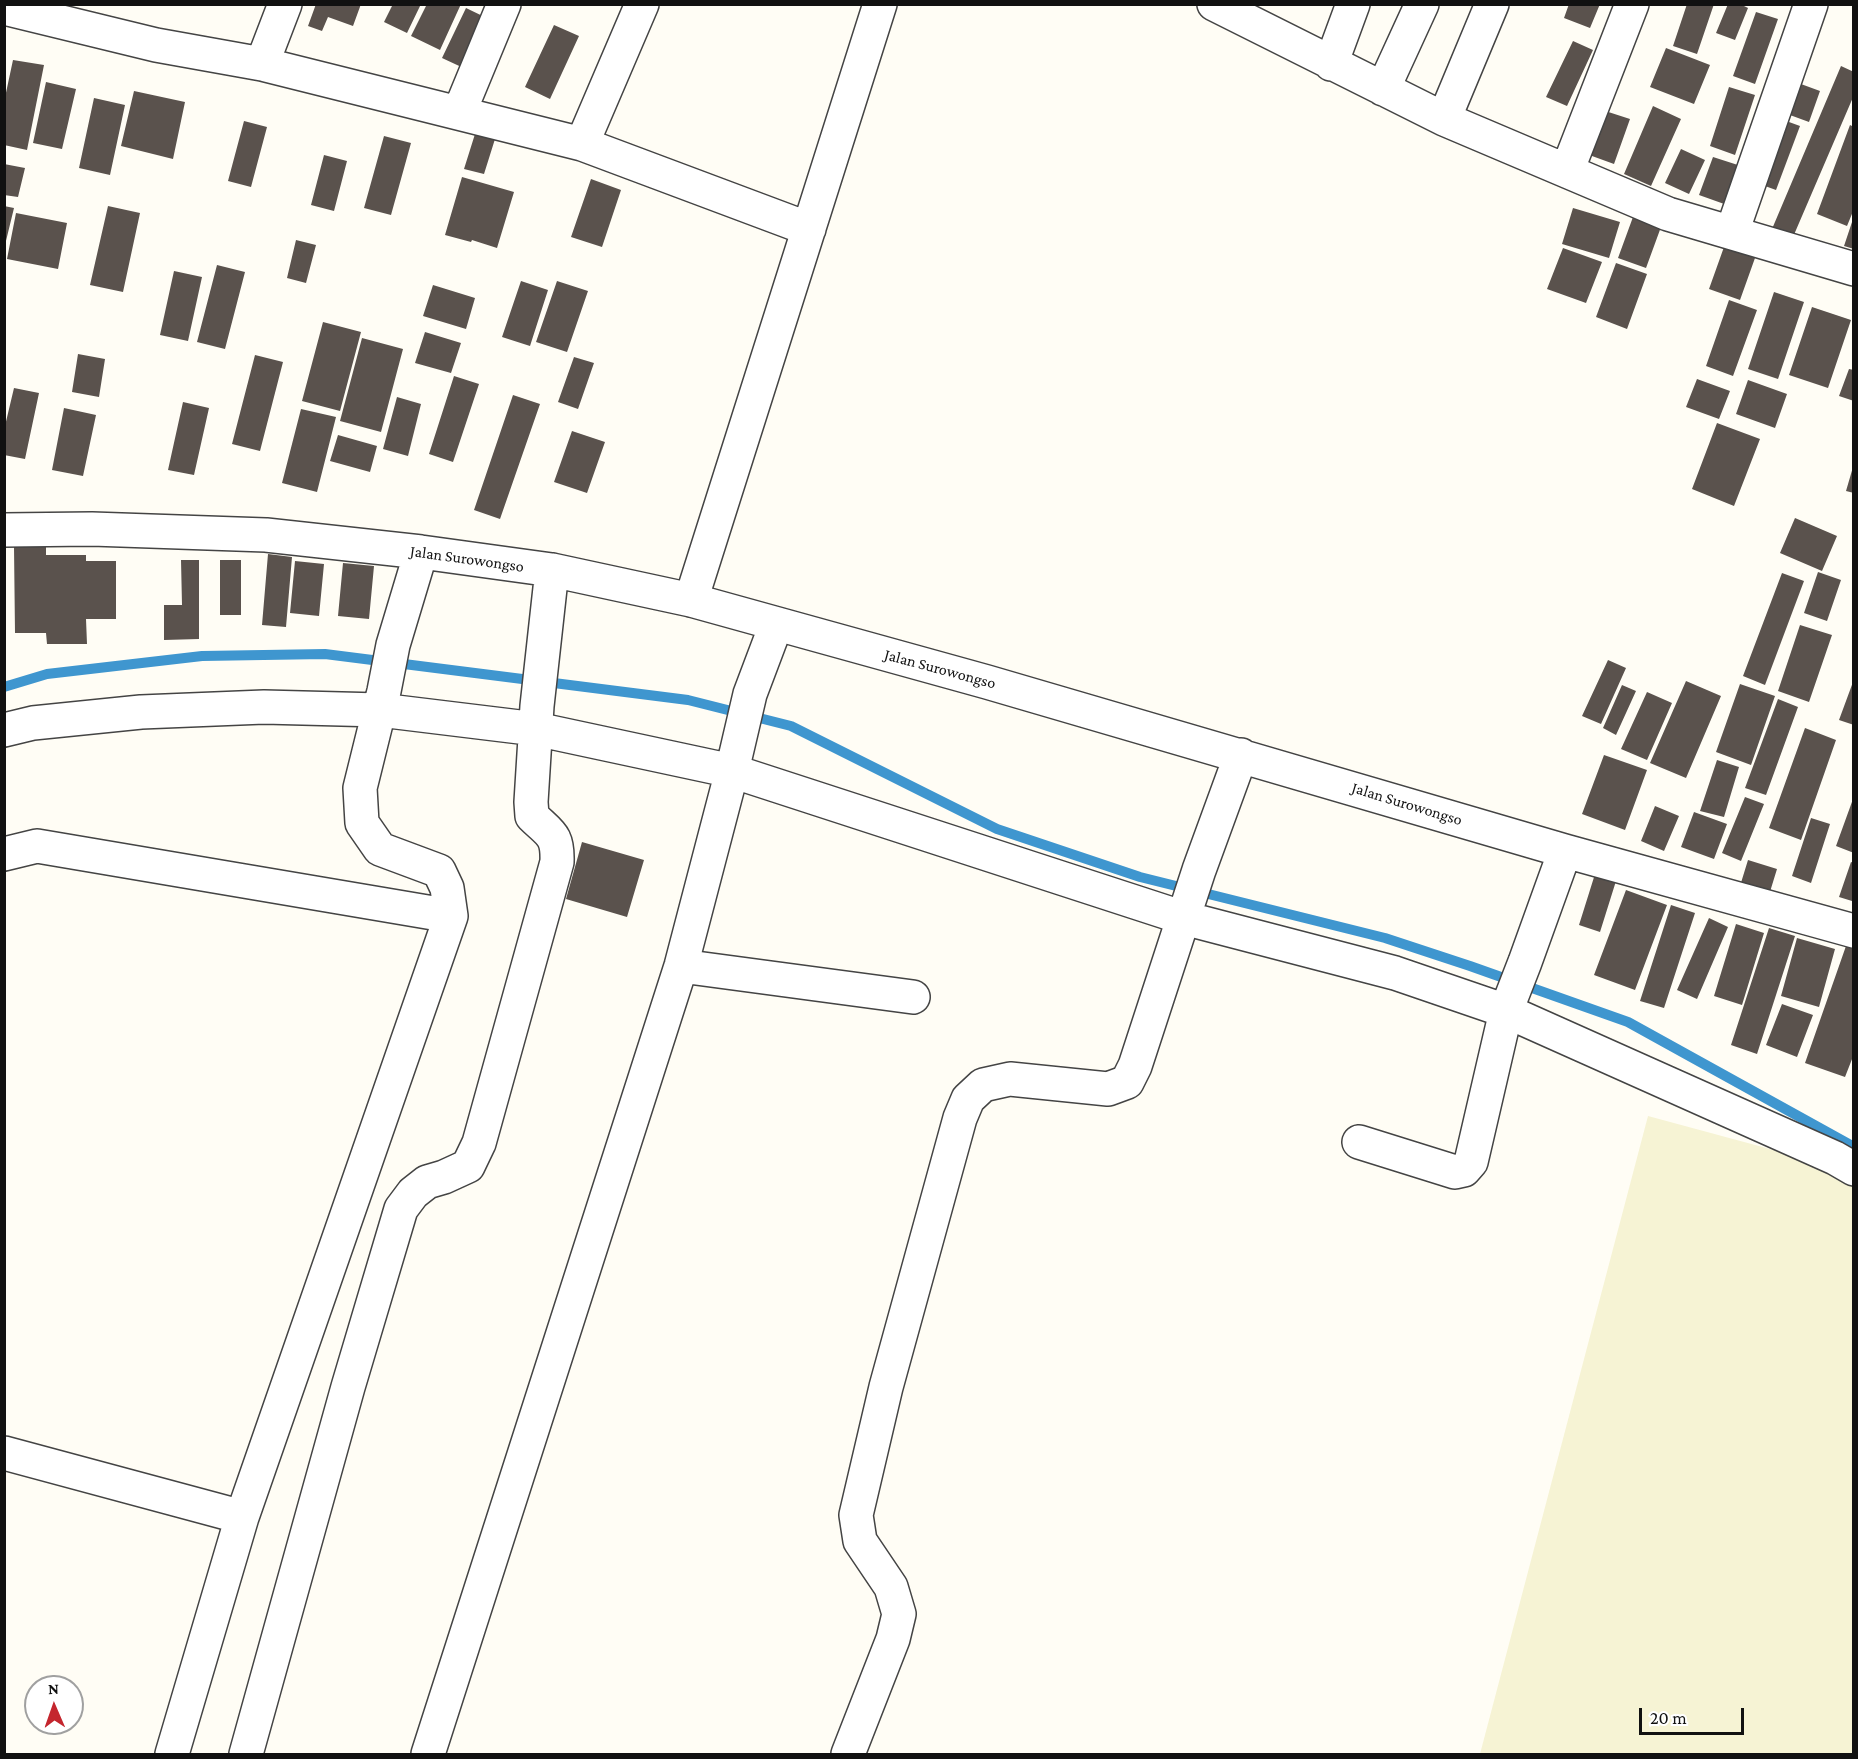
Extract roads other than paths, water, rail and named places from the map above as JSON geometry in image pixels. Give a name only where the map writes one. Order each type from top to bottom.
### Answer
[{"type":"street","points":[[262,64],[285,4]]},
{"type":"street","points":[[459,113],[504,4]]},
{"type":"street","points":[[582,144],[642,4]]},
{"type":"street","points":[[691,600],[880,4]]},
{"type":"street","points":[[1214,4],[1444,119],[1668,214],[1854,269]]},
{"type":"street","points":[[1331,64],[1353,4]]},
{"type":"street","points":[[1383,89],[1422,4]]},
{"type":"street","points":[[1444,119],[1492,4]]},
{"type":"street","points":[[1567,171],[1632,4]]},
{"type":"street","points":[[1732,232],[1811,4]]},
{"type":"street","points":[[4,8],[156,45],[262,64],[582,144],[809,229]]},
{"type":"street","name":"Jalan Surowongso","points":[[4,530],[92,529],[266,536],[421,552],[552,570],[691,600],[987,682],[1565,851],[1854,931]]},
{"type":"street","points":[[172,1755],[242,1517],[451,916],[447,888],[439,871],[380,849],[362,823],[360,788],[393,645],[421,552]]},
{"type":"street","points":[[246,1755],[345,1399],[401,1209],[413,1192],[427,1182],[468,1166],[479,1143],[557,862],[558,847],[552,834],[531,816],[537,717],[552,570]]},
{"type":"street","points":[[428,1755],[681,966],[750,694],[776,625]]},
{"type":"street","points":[[4,730],[33,723],[141,712],[382,700],[537,717],[732,771],[1395,973],[1510,1002],[1854,1169]]},
{"type":"street","points":[[848,1755],[893,1639],[898,1614],[891,1587],[860,1541],[856,1515],[889,1376],[960,1118],[968,1099],[983,1085],[1010,1079],[1108,1089],[1127,1082],[1136,1066],[1199,870],[1240,755]]},
{"type":"street","points":[[4,854],[37,846],[451,916]]},
{"type":"street","points":[[1359,1142],[1455,1172],[1464,1170],[1471,1162],[1510,1002],[1565,851]]},
{"type":"street","points":[[681,966],[913,997]]},
{"type":"street","points":[[4,1453],[242,1517]]},
{"type":"waterway","points":[[4,687],[47,674],[202,656],[325,654],[688,700],[791,726],[997,829],[1140,877],[1385,938],[1628,1022],[1854,1147]]}]
